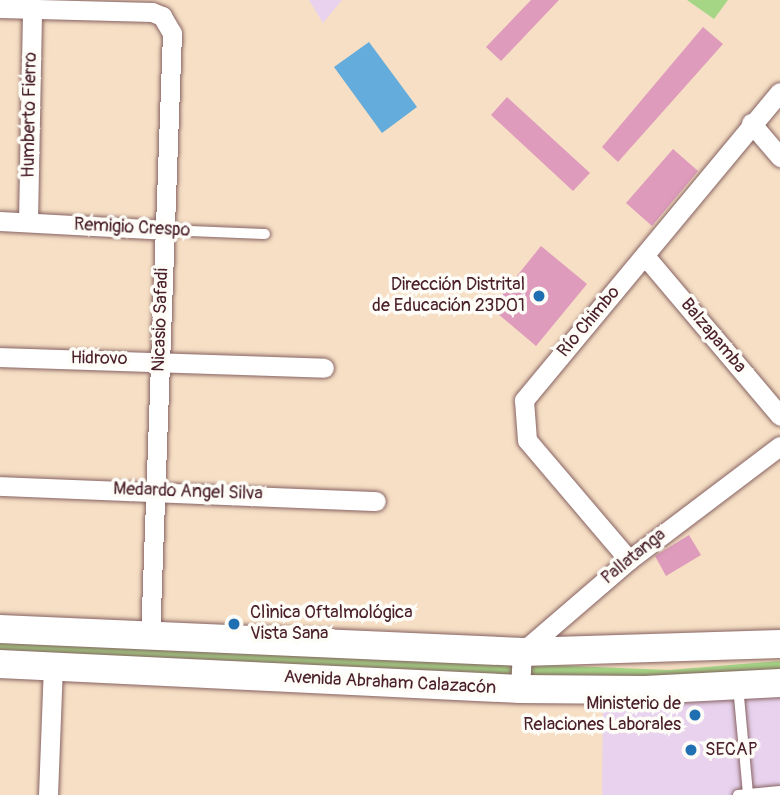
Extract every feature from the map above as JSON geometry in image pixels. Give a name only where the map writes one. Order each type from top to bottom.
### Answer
[{"type":"main road","name":"Avenida Abraham Calazacón","points":[[0,629],[150,638],[522,652],[780,643]]},
{"type":"main road","name":"Avenida Abraham Calazacón","points":[[0,663],[520,689],[780,683]]},
{"type":"street","points":[[0,8],[32,8]]},
{"type":"street","name":"Nicasio Safadi","points":[[32,8],[152,12],[162,16],[172,33],[150,638]]},
{"type":"street","name":"Humberto Fierro","points":[[27,222],[32,8]]},
{"type":"street","name":"Río Chimbo","points":[[629,560],[527,440],[524,400],[645,256],[751,123],[780,92]]},
{"type":"street","points":[[751,123],[780,157]]},
{"type":"street","name":"Remigio Crespo","points":[[0,221],[164,230]]},
{"type":"street","name":"Balzapamba","points":[[645,256],[780,416]]},
{"type":"street","name":"Hidrovo","points":[[0,357],[324,368]]},
{"type":"street","name":"Pallatanga","points":[[522,652],[629,560],[780,446]]},
{"type":"street","name":"Medardo Angel Silva","points":[[0,486],[155,490],[376,501]]},
{"type":"street","points":[[520,689],[522,652]]},
{"type":"street","points":[[48,795],[53,666]]},
{"type":"lane","name":"Remigio Crespo","points":[[164,230],[265,234]]},
{"type":"lane","points":[[738,686],[743,794],[780,790]]},
{"type":"shaded area","points":[[309,0],[342,0],[323,23]]},
{"type":"shaded area","name":"SECAP","points":[[780,696],[780,795],[602,795],[603,705]]},
{"type":"green space","points":[[687,0],[728,0],[714,19]]},
{"type":"green space","points":[[0,643],[669,670],[780,661],[780,671],[670,680],[543,677],[0,653]]},
{"type":"water","points":[[369,42],[417,107],[382,133],[334,67]]},
{"type":"building","points":[[531,0],[559,0],[501,61],[486,47]]},
{"type":"building","points":[[703,27],[723,44],[618,162],[602,147]]},
{"type":"building","points":[[507,97],[590,173],[573,191],[491,115]]},
{"type":"building","points":[[673,149],[698,171],[652,226],[626,203]]},
{"type":"building","name":"Dirección Distrital de Educación 23D01","points":[[541,246],[587,284],[536,346],[491,308]]},
{"type":"building","points":[[689,535],[701,555],[666,576],[655,556]]},
{"type":"place","name":"Dirección Distrital de Educación 23D01","points":[[539,296]]},
{"type":"place","name":"Clìnica Oftalmológica Vista Sana","points":[[234,624]]},
{"type":"place","name":"Ministerio de Relaciones Laborales","points":[[695,715]]},
{"type":"place","name":"SECAP","points":[[691,750]]}]
